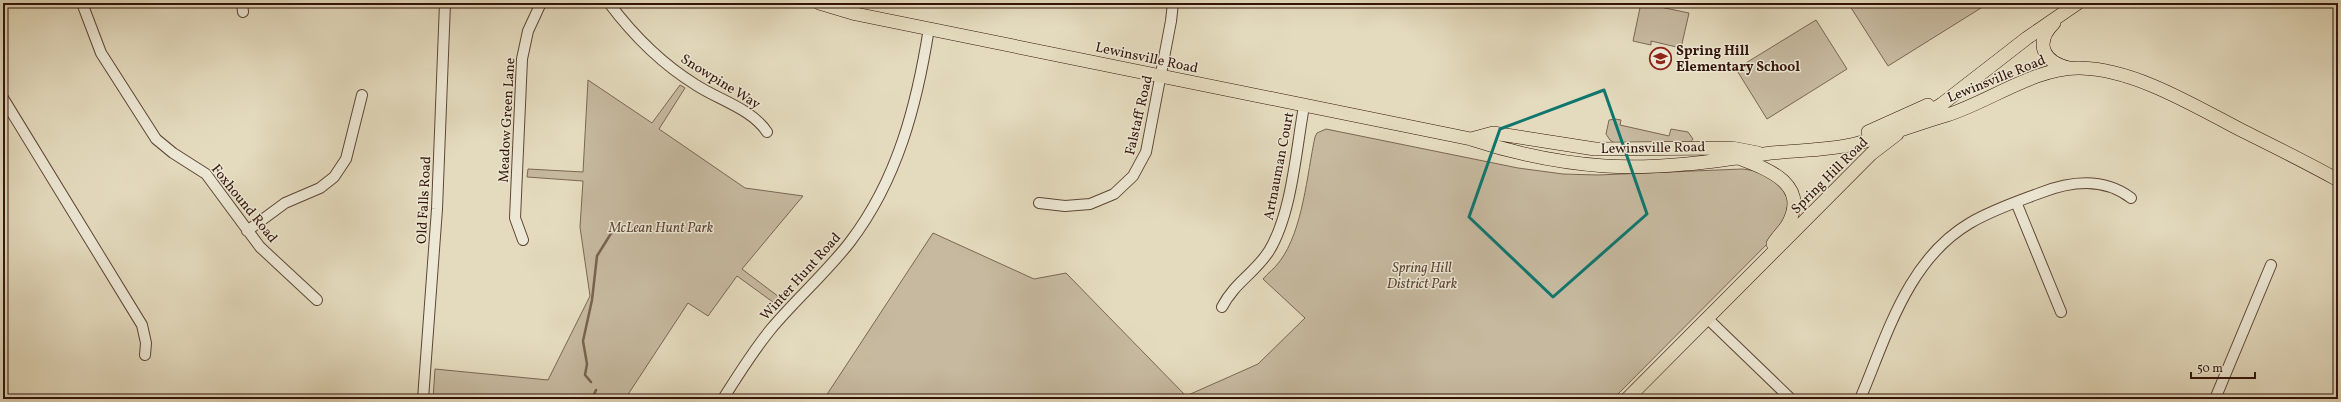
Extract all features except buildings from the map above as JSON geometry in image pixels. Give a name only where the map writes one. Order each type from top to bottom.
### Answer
[{"type":"main road","name":"Lewinsville Road","points":[[819,3],[856,14],[1471,139],[1491,145],[1579,163],[1605,166],[1678,164],[1741,159],[1766,154],[1830,149],[1863,142],[1958,111],[2022,82],[2069,68],[2095,69],[2130,77],[2211,114],[2338,179]]},
{"type":"main road","name":"Spring Hill Road","points":[[1627,399],[1871,154],[1905,128],[1942,104],[2027,38],[2078,3]]},
{"type":"main road","points":[[2062,15],[2045,33],[2043,48],[2050,60],[2069,68]]},
{"type":"main road","points":[[1830,149],[1925,106],[1975,78]]},
{"type":"main road","name":"Lewinsville Road","points":[[1471,139],[1493,133],[1595,149],[1732,148],[1766,154]]},
{"type":"main road","points":[[1678,164],[1691,158],[1698,148]]},
{"type":"main road","points":[[1579,163],[1595,149]]},
{"type":"main road","points":[[1741,159],[1775,173],[1783,180],[1792,195],[1794,204],[1788,225],[1777,238],[1760,266]]},
{"type":"street","name":"Foxhound Road","points":[[82,3],[101,53],[156,139],[173,153],[206,174],[216,185],[247,231],[270,256],[317,300]]},
{"type":"street","name":"Old Falls Road","points":[[423,399],[436,216],[443,79],[445,3]]},
{"type":"street","name":"Meadow Green Lane","points":[[522,240],[515,218],[522,59],[528,31],[541,3]]},
{"type":"street","name":"Snowpine Way","points":[[609,3],[635,34],[673,69],[717,98],[755,118],[767,132]]},
{"type":"street","name":"Falstaff Road","points":[[1039,203],[1064,206],[1090,204],[1103,200],[1124,186],[1133,176],[1146,152],[1161,77],[1173,3]]},
{"type":"street","name":"Winter Hunt Road","points":[[723,399],[770,330],[833,263],[851,241],[879,196],[897,156],[910,121],[918,91],[929,28]]},
{"type":"street","points":[[247,231],[285,203],[320,188],[334,177],[346,159],[362,95]]},
{"type":"street","points":[[3,98],[142,325],[146,343],[145,355]]},
{"type":"street","name":"Artnauman Court","points":[[1222,307],[1235,286],[1263,259],[1276,237],[1287,201],[1304,106]]},
{"type":"street","points":[[1860,399],[1900,303],[1926,261],[1949,238],[1969,224],[2016,202],[2060,187],[2087,183],[2109,185],[2120,190],[2131,198]]},
{"type":"street","points":[[2016,202],[2061,312]]},
{"type":"street","points":[[2215,399],[2271,265]]},
{"type":"street","points":[[1708,318],[1790,399]]},
{"type":"highlighted area","points":[[1604,90],[1647,214],[1553,297],[1469,217],[1500,129]]},
{"type":"green space","points":[[1641,3],[1689,13],[1681,48],[1651,41],[1651,45],[1633,41]]},
{"type":"green space","points":[[1848,3],[1989,3],[1888,66]]},
{"type":"green space","points":[[1816,20],[1847,69],[1767,119],[1736,69]]},
{"type":"green space","name":"McLean Hunt Park","points":[[588,80],[652,123],[680,85],[685,88],[659,129],[745,188],[803,196],[742,269],[783,300],[777,305],[737,276],[708,316],[688,303],[625,399],[433,399],[435,369],[548,380],[590,296],[580,227],[583,181],[527,177],[528,169],[583,172]]},
{"type":"green space","points":[[1609,120],[1621,120],[1620,125],[1669,136],[1671,129],[1688,132],[1693,139],[1690,143],[1619,146],[1610,140],[1606,134]]},
{"type":"green space","name":"Spring Hill District Park","points":[[1326,129],[1518,168],[1563,174],[1598,175],[1742,169],[1758,171],[1785,188],[1790,208],[1781,230],[1613,399],[824,399],[933,233],[1034,279],[1066,273],[1186,396],[1258,364],[1305,318],[1263,279],[1280,261],[1294,234],[1303,201],[1315,137],[1317,133]]},
{"type":"waterway","points":[[591,382],[585,375],[587,364],[583,341],[592,300],[597,256],[615,227]]},
{"type":"waterway","points":[[592,399],[596,390]]},
{"type":"place","name":"Spring Hill Elementary School","points":[[1660,58]]}]
